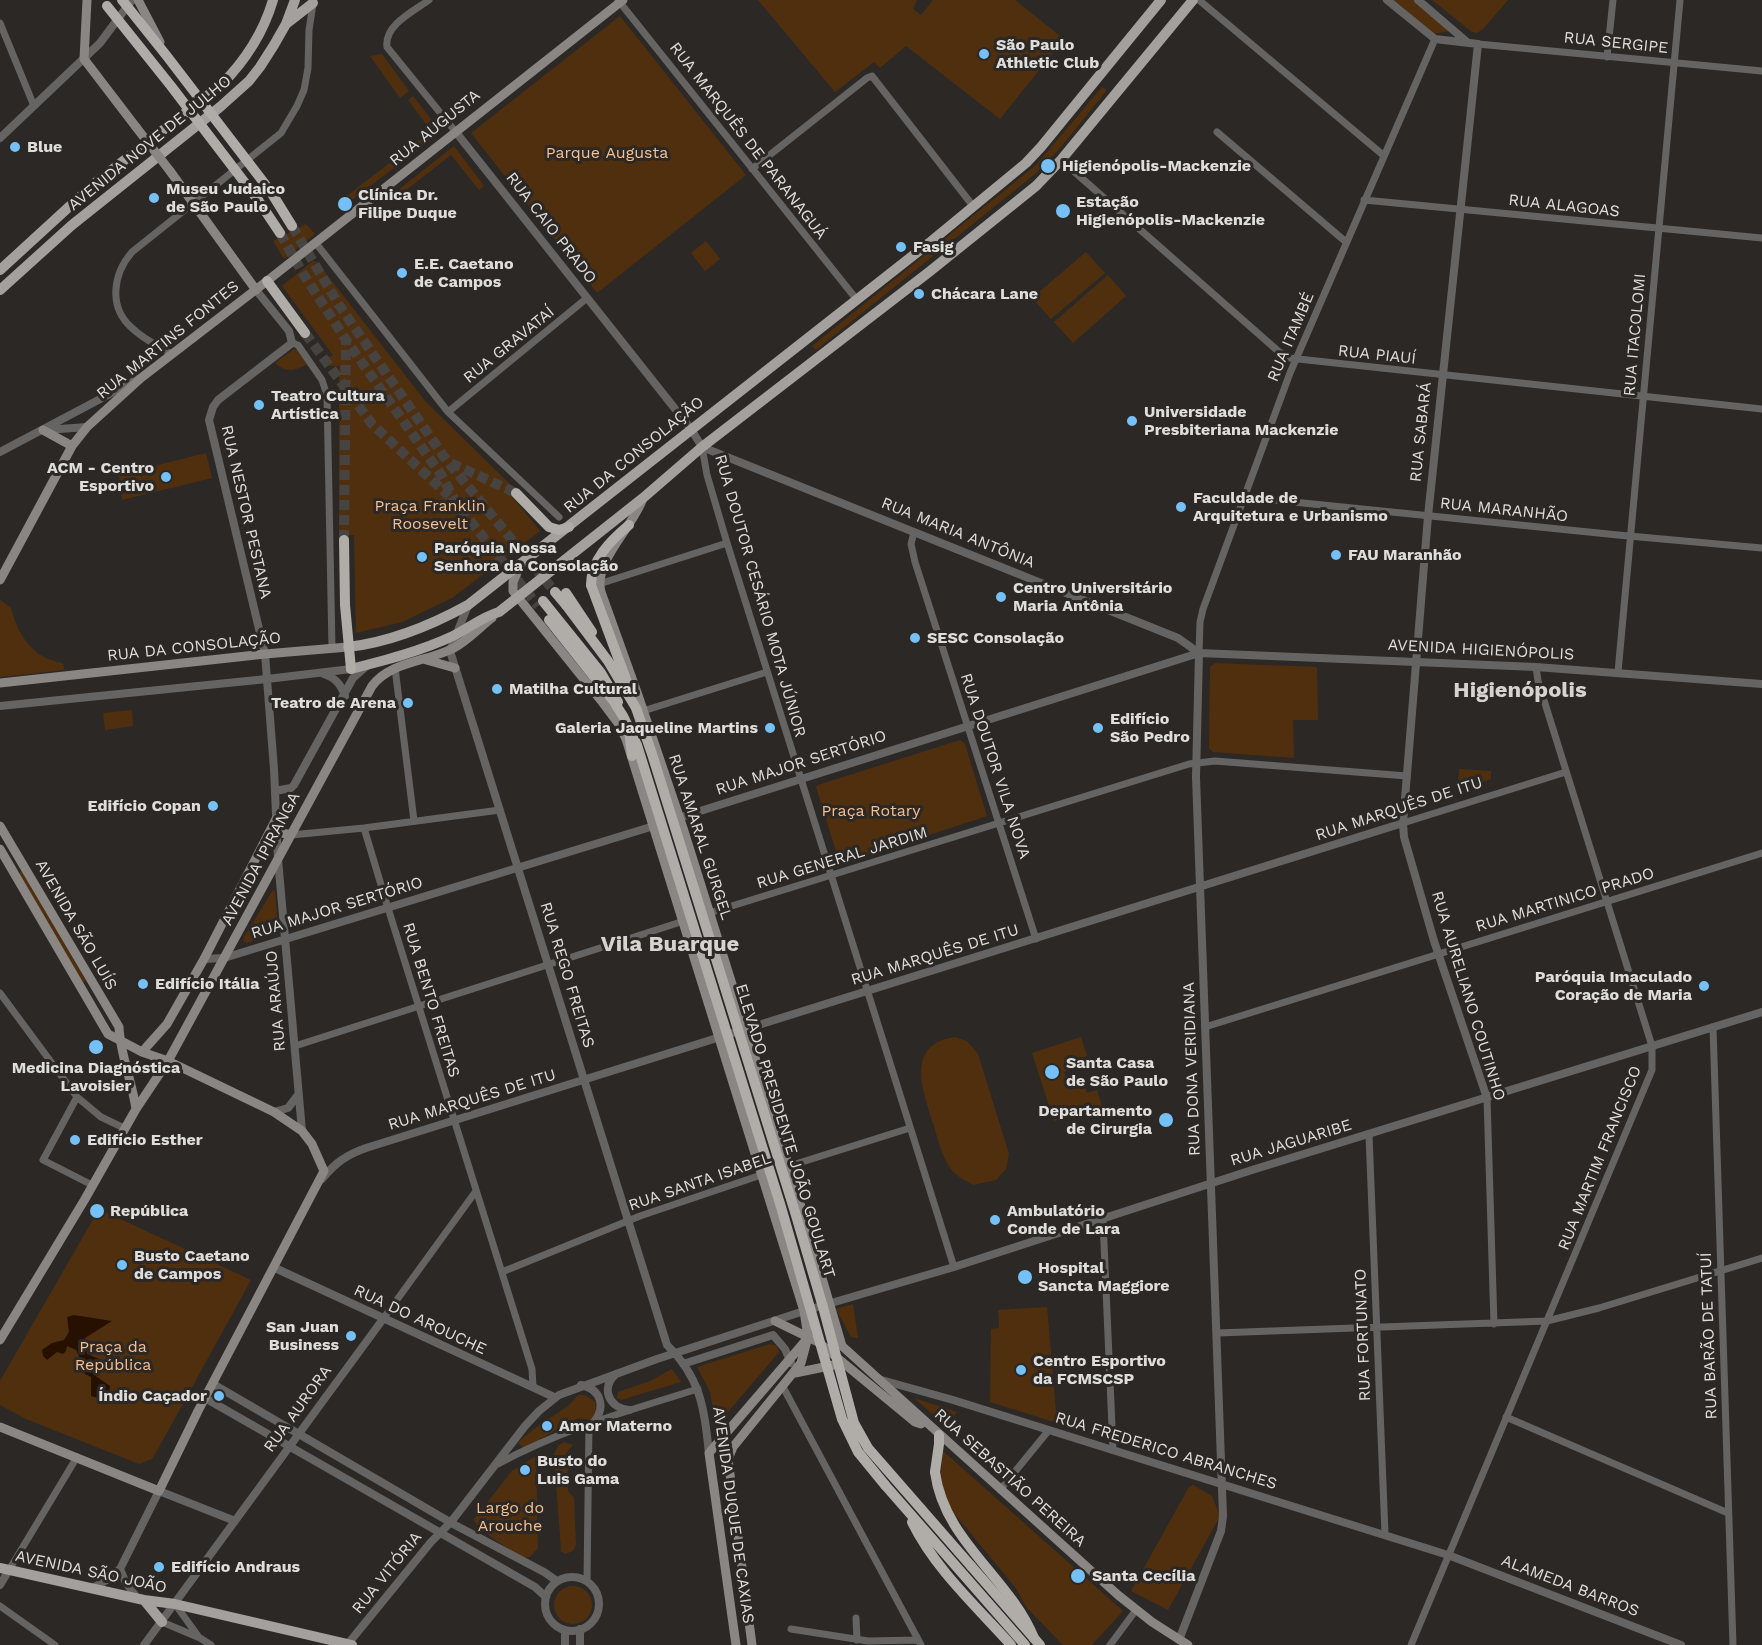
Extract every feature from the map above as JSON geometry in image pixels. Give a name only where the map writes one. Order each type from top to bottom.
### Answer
[{"type":"highway","points":[[122,0],[271,192],[292,226]]},
{"type":"highway","points":[[104,3],[185,104],[258,200],[280,233]]},
{"type":"highway","points":[[267,281],[305,333]]},
{"type":"highway","points":[[516,494],[549,527],[556,530],[568,526]]},
{"type":"highway","points":[[629,525],[595,563],[591,571],[640,709]]},
{"type":"highway","points":[[344,540],[345,605],[351,669]]},
{"type":"highway","name":"ELEVADO PRESIDENTE JOÃO GOULART","points":[[638,695],[560,592],[566,605],[640,709],[795,1212],[854,1423],[868,1448],[1033,1643]]},
{"type":"highway","name":"ELEVADO PRESIDENTE JOÃO GOULART","points":[[632,756],[627,724],[621,708],[606,681],[540,604],[549,620],[614,702],[624,716],[637,746],[781,1207],[842,1419],[858,1452],[907,1511],[1033,1643]]},
{"type":"highway","points":[[939,1435],[935,1472],[938,1488],[950,1519],[966,1544],[1018,1606],[1033,1643]]},
{"type":"highway","points":[[907,1511],[930,1552],[1011,1645]]},
{"type":"main road","points":[[87,0],[84,59],[194,203],[256,290]]},
{"type":"main road","points":[[138,0],[166,55]]},
{"type":"main road","name":"AVENIDA NOVE DE JULHO","points":[[0,270],[95,183],[221,85],[251,51],[260,35],[273,0]]},
{"type":"main road","name":"AVENIDA NOVE DE JULHO","points":[[0,290],[104,199],[229,99],[260,67],[286,24],[296,0]]},
{"type":"main road","name":"RUA DA CONSOLAÇÃO","points":[[0,683],[365,645],[405,635],[468,605],[857,300],[1026,163],[1161,0]]},
{"type":"main road","points":[[394,668],[450,651],[643,498],[702,447],[1010,207],[1061,160],[1193,0]]},
{"type":"main road","name":"RUA AUGUSTA","points":[[267,281],[620,1]]},
{"type":"main road","points":[[286,24],[313,2]]},
{"type":"main road","name":"RUA MARTINS FONTES","points":[[0,580],[72,446],[87,427],[141,378],[267,281]]},
{"type":"main road","points":[[43,430],[72,446]]},
{"type":"main road","points":[[629,525],[643,498]]},
{"type":"main road","points":[[520,566],[513,591],[618,723],[626,739],[804,1311],[808,1337],[804,1356],[795,1373],[733,1447],[728,1459],[709,1453],[808,1337]]},
{"type":"main road","name":"RUA AMARAL GURGEL","points":[[595,584],[638,695],[640,709],[679,818],[830,1303]]},
{"type":"main road","points":[[351,669],[439,642],[499,612]]},
{"type":"main road","points":[[423,659],[455,668]]},
{"type":"main road","name":"AVENIDA IPIRANGA","points":[[168,1061],[372,686],[394,668]]},
{"type":"main road","points":[[276,823],[282,834],[291,835]]},
{"type":"main road","name":"AVENIDA IPIRANGA","points":[[142,1052],[167,1024],[276,823]]},
{"type":"main road","name":"AVENIDA SÃO LUÍS","points":[[0,826],[119,1027],[119,1041],[136,1108]]},
{"type":"main road","name":"AVENIDA SÃO LUÍS","points":[[0,849],[108,1034],[142,1052],[168,1061]]},
{"type":"main road","points":[[0,1340],[136,1108],[168,1061],[274,1112],[302,1131],[312,1144],[324,1171],[322,1179],[205,1398],[159,1491],[77,1456],[0,1427]]},
{"type":"main road","name":"RUA SEBASTIÃO PEREIRA","points":[[830,1303],[842,1346],[875,1378],[1136,1610],[1184,1643]]},
{"type":"main road","points":[[775,1321],[824,1347],[915,1422],[929,1426]]},
{"type":"main road","points":[[795,1373],[833,1365],[845,1365]]},
{"type":"main road","name":"AVENIDA DUQUE DE CAXIAS","points":[[709,1453],[736,1645]]},
{"type":"main road","name":"AVENIDA DUQUE DE CAXIAS","points":[[728,1459],[752,1645]]},
{"type":"main road","points":[[718,1520],[733,1499]]},
{"type":"main road","name":"AVENIDA SÃO JOÃO","points":[[4,1569],[140,1599],[175,1604],[349,1645]]},
{"type":"main road","points":[[140,1599],[162,1622]]},
{"type":"street","points":[[0,138],[84,59],[109,32],[132,0]]},
{"type":"street","name":"RUA CAIO PRADO","points":[[429,0],[393,27],[386,41],[387,47],[691,429],[702,447]]},
{"type":"street","points":[[1199,0],[1383,155]]},
{"type":"street","points":[[1387,0],[1435,39]]},
{"type":"street","points":[[1418,0],[1468,43]]},
{"type":"street","points":[[1607,57],[1613,0]]},
{"type":"street","name":"RUA ITACOLOMI","points":[[1618,672],[1680,0]]},
{"type":"street","name":"RUA MARQUÊS DE PARANAGUÁ","points":[[620,1],[857,300]]},
{"type":"street","points":[[172,354],[127,324],[116,301],[116,282],[122,265],[132,252],[273,140],[290,120],[304,90],[309,68],[309,30],[313,2]]},
{"type":"street","points":[[0,23],[3,37],[34,106]]},
{"type":"street","name":"RUA ITAMBÉ","points":[[1199,653],[1200,622],[1203,609],[1295,360],[1435,39]]},
{"type":"street","name":"RUA SERGIPE","points":[[1435,39],[1762,71]]},
{"type":"street","name":"RUA SABARÁ","points":[[1403,823],[1428,516],[1478,44]]},
{"type":"street","points":[[752,169],[872,76],[973,206]]},
{"type":"street","points":[[1217,132],[1346,242]]},
{"type":"street","name":"RUA PIAUÍ","points":[[1061,160],[1278,351],[1295,360],[1762,409]]},
{"type":"street","name":"RUA ALAGOAS","points":[[1364,200],[1762,238]]},
{"type":"street","points":[[315,242],[448,412],[559,517]]},
{"type":"street","points":[[256,290],[289,331],[292,343],[298,345],[322,380],[327,395],[332,648]]},
{"type":"street","name":"RUA GRAVATAÍ","points":[[448,412],[587,298]]},
{"type":"street","name":"RUA NESTOR PESTANA","points":[[265,654],[210,425],[210,414],[218,400],[292,343]]},
{"type":"street","points":[[0,452],[141,378]]},
{"type":"street","points":[[43,430],[87,427]]},
{"type":"street","name":"RUA MARIA ANTÔNIA","points":[[702,447],[1183,641],[1199,653]]},
{"type":"street","name":"RUA DOUTOR CESÁRIO MOTA JÚNIOR","points":[[702,447],[707,475],[727,543],[954,1267]]},
{"type":"street","name":"RUA MARANHÃO","points":[[1244,497],[1762,548]]},
{"type":"street","name":"RUA DOUTOR VILA NOVA","points":[[914,532],[911,544],[915,562],[1036,939]]},
{"type":"street","points":[[595,584],[727,543]]},
{"type":"street","points":[[450,651],[468,605]]},
{"type":"street","points":[[1180,658],[1185,649],[1183,641]]},
{"type":"street","name":"RUA REGO FREITAS","points":[[450,651],[627,1221],[667,1345],[676,1353]]},
{"type":"street","name":"RUA MAJOR SERTÓRIO","points":[[204,959],[224,958],[388,908],[1199,653]]},
{"type":"street","name":"AVENIDA HIGIENÓPOLIS","points":[[1199,653],[1536,667],[1762,684]]},
{"type":"street","name":"RUA DONA VERIDIANA","points":[[1184,1643],[1221,1531],[1222,1483],[1196,762],[1199,653]]},
{"type":"street","name":"RUA ARAÚJO","points":[[265,654],[278,860],[302,1131]]},
{"type":"street","name":"AVENIDA IPIRANGA","points":[[275,791],[291,788],[294,785],[353,678],[369,664]]},
{"type":"street","name":"RUA MARTIM FRANCISCO","points":[[1411,1645],[1652,1070],[1652,1046],[1538,681],[1536,667]]},
{"type":"street","points":[[394,668],[414,821]]},
{"type":"street","points":[[0,706],[351,669]]},
{"type":"street","points":[[640,709],[767,672]]},
{"type":"street","points":[[321,673],[333,677],[342,687],[345,696]]},
{"type":"street","name":"RUA GENERAL JARDIM","points":[[295,1046],[709,913],[1196,762],[1407,776]]},
{"type":"street","name":"RUA MARQUÊS DE ITU","points":[[322,1179],[335,1163],[356,1152],[1566,772]]},
{"type":"street","points":[[291,835],[500,810]]},
{"type":"street","name":"RUA AURELIANO COUTINHO","points":[[1403,823],[1404,837],[1438,954],[1487,1098],[1494,1324]]},
{"type":"street","name":"RUA BENTO FREITAS","points":[[364,828],[532,1369],[534,1387]]},
{"type":"street","name":"RUA MARTINICO PRADO","points":[[1205,1028],[1762,853]]},
{"type":"street","points":[[0,993],[77,1097],[101,1117],[124,1128]]},
{"type":"street","name":"RUA JAGUARIBE","points":[[830,1303],[954,1267],[1211,1183],[1762,1012]]},
{"type":"street","name":"RUA BARÃO DE TATUÍ","points":[[1713,1027],[1732,1645]]},
{"type":"street","points":[[274,1112],[288,1108],[298,1095]]},
{"type":"street","points":[[77,1097],[43,1160],[92,1185]]},
{"type":"street","name":"RUA SANTA ISABEL","points":[[502,1272],[627,1221],[762,1174],[910,1128]]},
{"type":"street","name":"RUA FORTUNATO","points":[[1369,1135],[1385,1534]]},
{"type":"street","name":"RUA AURORA","points":[[144,1645],[476,1191]]},
{"type":"street","points":[[1103,1220],[1113,1450]]},
{"type":"street","points":[[1217,1333],[1547,1321],[1599,1308],[1762,1258]]},
{"type":"street","name":"RUA DO AROUCHE","points":[[274,1268],[554,1397]]},
{"type":"street","points":[[451,1522],[525,1426],[554,1397],[619,1372],[830,1303]]},
{"type":"street","points":[[683,1364],[773,1335],[779,1340],[795,1373]]},
{"type":"street","points":[[496,1465],[591,1423],[698,1389],[676,1353]]},
{"type":"street","points":[[619,1372],[610,1380],[608,1394],[616,1406],[629,1410]]},
{"type":"street","name":"RUA FREDERICO ABRANCHES","points":[[875,1378],[1222,1483],[1448,1555]]},
{"type":"street","points":[[213,1383],[557,1581]]},
{"type":"street","points":[[581,1385],[594,1391],[600,1401],[600,1412],[591,1423],[587,1581]]},
{"type":"street","points":[[783,1387],[920,1642],[857,1640],[791,1629]]},
{"type":"street","name":"AVENIDA DUQUE DE CAXIAS","points":[[698,1389],[705,1418],[709,1453]]},
{"type":"street","points":[[205,1398],[535,1587],[546,1597]]},
{"type":"street","points":[[244,1420],[252,1406]]},
{"type":"street","points":[[1506,1417],[1728,1513]]},
{"type":"street","points":[[1000,1490],[1049,1430]]},
{"type":"street","points":[[0,1585],[4,1569],[77,1456]]},
{"type":"street","points":[[93,1588],[120,1569],[159,1491],[235,1521]]},
{"type":"street","name":"RUA VITÓRIA","points":[[349,1645],[451,1522]]},
{"type":"street","name":"ALAMEDA BARROS","points":[[1448,1555],[1681,1645]]},
{"type":"street","points":[[120,1569],[125,1581],[140,1599]]},
{"type":"street","points":[[570,1577],[587,1581],[597,1592],[599,1607],[593,1621],[580,1629],[565,1630],[549,1617],[546,1609],[546,1597],[550,1588],[557,1581],[570,1577]]},
{"type":"street","points":[[175,1604],[200,1638]]},
{"type":"street","points":[[0,1606],[55,1645]]},
{"type":"street","points":[[1110,1645],[1136,1610]]},
{"type":"street","points":[[856,1618],[857,1640]]},
{"type":"street","points":[[162,1622],[200,1638],[210,1645]]},
{"type":"street","points":[[580,1629],[580,1645]]},
{"type":"street","points":[[565,1630],[565,1645]]},
{"type":"green space","name":"São Paulo Athletic Club","points":[[758,0],[917,0],[913,9],[921,15],[933,0],[1015,0],[1064,39],[1000,119],[906,46],[880,68],[874,62],[835,92]]},
{"type":"green space","points":[[1392,0],[1414,0],[1450,31],[1432,34]]},
{"type":"green space","points":[[1432,0],[1508,0],[1477,33],[1472,32]]},
{"type":"green space","name":"Parque Augusta","points":[[620,16],[746,175],[597,293],[471,133]]},
{"type":"green space","points":[[382,54],[409,91],[400,98],[370,56]]},
{"type":"green space","points":[[1102,87],[1107,90],[1061,147],[1035,174],[816,350],[812,346],[1036,165]]},
{"type":"green space","points":[[413,96],[441,132],[348,203],[344,198],[431,131],[408,100]]},
{"type":"green space","points":[[454,146],[484,186],[479,190],[451,155],[396,198],[393,194]]},
{"type":"green space","points":[[306,224],[315,234],[284,259],[273,241]]},
{"type":"green space","points":[[706,241],[720,259],[705,271],[691,253]]},
{"type":"green space","points":[[1086,252],[1105,273],[1051,319],[1032,298]]},
{"type":"green space","name":"Praça Franklin Roosevelt","points":[[313,261],[317,262],[426,402],[517,491],[511,495],[540,531],[452,598],[402,622],[356,633],[354,535],[339,535],[339,366],[330,366],[323,361],[333,355],[282,286]]},
{"type":"green space","points":[[1108,275],[1126,296],[1073,343],[1054,322]]},
{"type":"green space","points":[[294,349],[307,364],[291,370],[275,363]]},
{"type":"green space","name":"ACM - Centro Esportivo","points":[[206,453],[212,478],[122,500],[119,475]]},
{"type":"green space","points":[[0,600],[11,608],[28,644],[43,657],[63,663],[64,670],[0,677]]},
{"type":"green space","points":[[1215,663],[1317,667],[1318,720],[1293,720],[1294,758],[1213,752],[1209,748],[1210,667]]},
{"type":"green space","points":[[132,710],[133,726],[105,730],[103,713]]},
{"type":"green space","name":"Praça Rotary","points":[[960,740],[965,744],[987,816],[840,864],[816,787]]},
{"type":"green space","points":[[1459,769],[1491,771],[1491,779],[1458,790]]},
{"type":"green space","points":[[22,871],[86,981],[83,983],[19,873]]},
{"type":"green space","points":[[273,890],[275,891],[278,929],[275,933],[247,943],[243,941],[244,937]]},
{"type":"green space","points":[[955,1037],[967,1041],[978,1054],[1009,1154],[1006,1169],[996,1180],[973,1185],[956,1174],[945,1159],[922,1085],[923,1059],[929,1049],[939,1041]]},
{"type":"green space","points":[[1081,1037],[1087,1056],[1077,1060],[1079,1066],[1064,1072],[1070,1090],[1084,1085],[1087,1093],[1097,1090],[1102,1106],[1054,1121],[1032,1053]]},
{"type":"green space","name":"Praça da República","points":[[99,1209],[251,1280],[152,1459],[139,1464],[26,1419],[0,1405],[0,1381]]},
{"type":"green space","points":[[853,1304],[858,1338],[851,1337],[836,1309]]},
{"type":"green space","name":"Centro Esportivo da FCMSCSP","points":[[1047,1307],[1057,1423],[990,1402],[991,1329],[999,1328],[998,1310]]},
{"type":"green space","points":[[770,1344],[776,1345],[779,1352],[716,1426],[710,1392],[697,1367]]},
{"type":"green space","points":[[672,1369],[681,1382],[621,1400],[617,1398],[618,1392],[650,1381]]},
{"type":"green space","points":[[579,1395],[585,1395],[595,1402],[596,1415],[591,1420],[578,1418],[524,1448],[518,1443],[535,1428],[567,1407]]},
{"type":"green space","points":[[914,1398],[957,1412],[946,1426]]},
{"type":"green space","name":"Largo do Arouche","points":[[564,1442],[573,1445],[567,1452],[568,1491],[574,1498],[576,1545],[573,1551],[565,1554],[559,1550],[561,1550],[554,1454],[558,1446]]},
{"type":"green space","points":[[943,1451],[1123,1611],[1092,1645],[1063,1645],[1027,1608],[1015,1587],[949,1507],[943,1490],[941,1473]]},
{"type":"green space","name":"Largo do Arouche","points":[[536,1456],[538,1548],[530,1557],[522,1558],[478,1528],[474,1519],[512,1471]]},
{"type":"green space","points":[[1193,1485],[1212,1496],[1220,1516],[1168,1610],[1131,1591],[1189,1487]]},
{"type":"green space","points":[[573,1586],[586,1592],[592,1605],[586,1618],[573,1624],[560,1618],[554,1605],[560,1592]]},
{"type":"shaded area","points":[[74,1315],[112,1321],[85,1338],[87,1354],[99,1359],[96,1376],[110,1386],[108,1401],[91,1396],[91,1377],[75,1369],[79,1356],[76,1350],[67,1346],[63,1354],[57,1352],[47,1360],[43,1356],[42,1350],[52,1343],[64,1340],[69,1332],[67,1317]]},
{"type":"tunnel","points":[[292,226],[339,305],[447,461],[555,592]]},
{"type":"tunnel","points":[[280,233],[346,340],[442,476],[456,503],[538,606]]},
{"type":"tunnel","points":[[305,333],[372,424],[449,496]]},
{"type":"tunnel","points":[[344,540],[346,341]]},
{"type":"tunnel","points":[[451,463],[516,493]]},
{"type":"place","name":"São Paulo Athletic Club","points":[[984,54]]},
{"type":"place","name":"Blue","points":[[15,147]]},
{"type":"place","name":"Higienópolis-Mackenzie","points":[[1048,166]]},
{"type":"place","name":"Museu Judaico de São Paulo","points":[[154,198]]},
{"type":"place","name":"Clínica Dr. Filipe Duque","points":[[345,204]]},
{"type":"place","name":"Estação Higienópolis-Mackenzie","points":[[1063,211]]},
{"type":"place","name":"Fasig","points":[[901,247]]},
{"type":"place","name":"E.E. Caetano de Campos","points":[[402,273]]},
{"type":"place","name":"Chácara Lane","points":[[919,294]]},
{"type":"place","name":"Teatro Cultura Artística","points":[[259,405]]},
{"type":"place","name":"Universidade Presbiteriana Mackenzie","points":[[1132,421]]},
{"type":"place","name":"ACM - Centro Esportivo","points":[[166,477]]},
{"type":"place","name":"Faculdade de Arquitetura e Urbanismo","points":[[1181,507]]},
{"type":"place","name":"FAU Maranhão","points":[[1336,555]]},
{"type":"place","name":"Paróquia Nossa Senhora da Consolação","points":[[422,557]]},
{"type":"place","name":"Centro Universitário Maria Antônia","points":[[1001,597]]},
{"type":"place","name":"SESC Consolação","points":[[915,638]]},
{"type":"place","name":"Matilha Cultural","points":[[497,689]]},
{"type":"place","name":"Teatro de Arena","points":[[408,703]]},
{"type":"place","name":"Galeria Jaqueline Martins","points":[[770,728]]},
{"type":"place","name":"Edifício São Pedro","points":[[1098,728]]},
{"type":"place","name":"Edifício Copan","points":[[213,806]]},
{"type":"place","name":"Edifício Itália","points":[[143,984]]},
{"type":"place","name":"Paróquia Imaculado Coração de Maria","points":[[1704,986]]},
{"type":"place","name":"Medicina Diagnóstica Lavoisier","points":[[96,1047]]},
{"type":"place","name":"Santa Casa de São Paulo","points":[[1052,1072]]},
{"type":"place","name":"Departamento de Cirurgia","points":[[1166,1120]]},
{"type":"place","name":"Edifício Esther","points":[[75,1140]]},
{"type":"place","name":"República","points":[[97,1211]]},
{"type":"place","name":"Ambulatório Conde de Lara","points":[[995,1220]]},
{"type":"place","name":"Busto Caetano de Campos","points":[[122,1265]]},
{"type":"place","name":"Hospital Sancta Maggiore","points":[[1025,1277]]},
{"type":"place","name":"San Juan Business","points":[[351,1336]]},
{"type":"place","name":"Centro Esportivo da FCMSCSP","points":[[1021,1370]]},
{"type":"place","name":"Índio Caçador","points":[[219,1396]]},
{"type":"place","name":"Amor Materno","points":[[547,1426]]},
{"type":"place","name":"Busto do Luis Gama","points":[[525,1470]]},
{"type":"place","name":"Edifício Andraus","points":[[159,1567]]},
{"type":"place","name":"Santa Cecília","points":[[1078,1576]]},
{"type":"district","name":"Higienópolis","points":[[1520,691]]},
{"type":"district","name":"Vila Buarque","points":[[670,945]]}]
